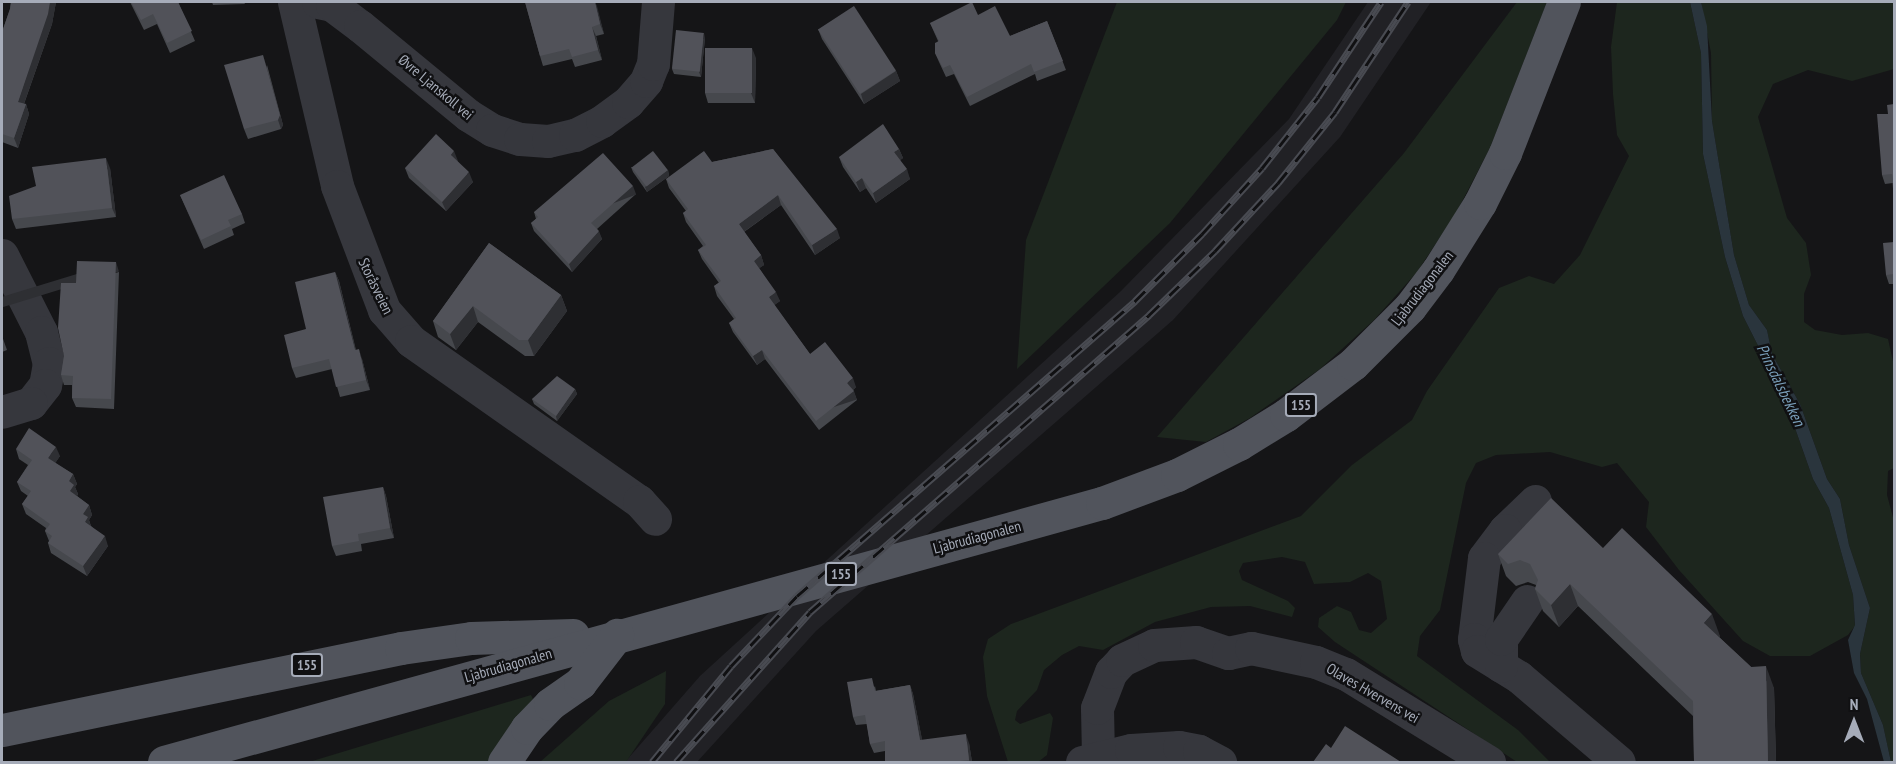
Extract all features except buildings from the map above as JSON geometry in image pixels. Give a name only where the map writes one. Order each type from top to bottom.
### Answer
[{"type":"main road","name":"Ljabrudiagonalen","points":[[164,762],[1092,505],[1177,475],[1286,416],[1353,364],[1410,307],[1459,240],[1504,153],[1564,2]]},
{"type":"main road","name":"155","points":[[2,730],[401,648],[471,638],[617,635]]},
{"type":"main road","points":[[504,762],[527,728],[550,704],[579,683],[617,635]]},
{"type":"street","name":"Storåsveien","points":[[294,2],[337,186],[384,310],[411,340],[639,501],[656,519]]},
{"type":"street","name":"Øvre Ljanskoll vei","points":[[318,2],[332,5],[468,115],[492,130],[520,139],[548,141],[575,135],[602,121],[628,102],[645,81],[653,64],[658,2]]},
{"type":"street","points":[[2,255],[41,332],[49,363],[45,385],[31,403],[2,412]]},
{"type":"street","points":[[1535,501],[1504,530],[1484,558],[1474,639],[1477,651],[1502,666],[1584,729],[1620,762]]},
{"type":"street","points":[[1502,666],[1501,639],[1527,601]]},
{"type":"street","name":"Olaves Hvervens vei","points":[[1220,762],[1199,751],[1179,747],[1090,759],[1100,698],[1112,672],[1122,660],[1155,645],[1196,642],[1228,653],[1251,648],[1316,662],[1346,674],[1489,762]]},
{"type":"shaded area","points":[[1117,2],[1346,2],[1337,20],[1170,223],[1017,369],[1026,240]]},
{"type":"shaded area","points":[[1368,2],[1431,2],[1340,137],[1173,320],[816,631],[697,762],[625,762],[700,676],[1121,291],[1289,119]]},
{"type":"shaded area","points":[[1517,2],[1547,2],[1490,148],[1456,213],[1417,272],[1374,320],[1320,369],[1250,418],[1206,442],[1157,437],[1404,153]]},
{"type":"shaded area","points":[[1617,2],[1690,2],[1701,53],[1703,154],[1725,257],[1743,316],[1784,397],[1813,479],[1829,508],[1853,595],[1855,626],[1848,635],[1810,656],[1770,656],[1743,641],[1679,570],[1646,527],[1649,502],[1617,463],[1602,467],[1550,452],[1496,455],[1476,463],[1466,483],[1440,610],[1420,636],[1417,656],[1518,730],[1550,762],[1517,762],[1335,642],[1318,627],[1319,618],[1337,606],[1351,612],[1359,630],[1371,633],[1387,619],[1381,581],[1368,573],[1350,582],[1314,584],[1305,562],[1282,557],[1243,563],[1239,571],[1242,580],[1288,601],[1295,608],[1292,617],[1250,606],[1211,607],[1155,622],[1103,650],[1079,646],[1062,655],[1044,670],[1037,690],[1017,711],[1015,720],[1020,724],[1050,713],[1053,718],[1047,755],[1038,762],[1008,762],[987,696],[983,657],[988,639],[1011,624],[1301,516],[1352,465],[1412,420],[1427,391],[1499,288],[1529,276],[1554,284],[1580,255],[1629,156],[1617,135],[1613,94],[1611,47]]},
{"type":"shaded area","points":[[1701,2],[1894,2],[1894,69],[1852,81],[1808,70],[1773,84],[1758,117],[1787,218],[1806,243],[1811,275],[1804,294],[1804,322],[1815,330],[1842,335],[1868,333],[1888,339],[1894,366],[1894,468],[1888,471],[1887,495],[1894,521],[1894,762],[1891,762],[1883,725],[1861,673],[1860,654],[1870,608],[1849,545],[1840,499],[1827,479],[1800,404],[1772,354],[1767,330],[1749,305],[1734,255],[1712,121],[1711,53]]},
{"type":"shaded area","points":[[666,671],[665,704],[626,762],[540,762],[609,701]]},
{"type":"shaded area","points":[[531,695],[533,699],[489,762],[309,762]]},
{"type":"water","name":"Prinsdalsbekken","points":[[1690,2],[1701,2],[1707,26],[1712,121],[1734,255],[1749,305],[1767,330],[1772,354],[1800,404],[1827,479],[1840,499],[1849,545],[1870,608],[1860,654],[1861,673],[1883,725],[1891,762],[1884,762],[1867,699],[1854,673],[1848,640],[1855,625],[1853,595],[1829,508],[1813,479],[1784,397],[1743,316],[1725,257],[1703,154],[1701,53]]},
{"type":"railway","points":[[652,762],[731,666],[797,596],[1135,301],[1202,234],[1262,168],[1318,97],[1381,2]]},
{"type":"railway","points":[[676,762],[810,612],[1149,315],[1215,251],[1278,183],[1335,112],[1408,2]]}]
